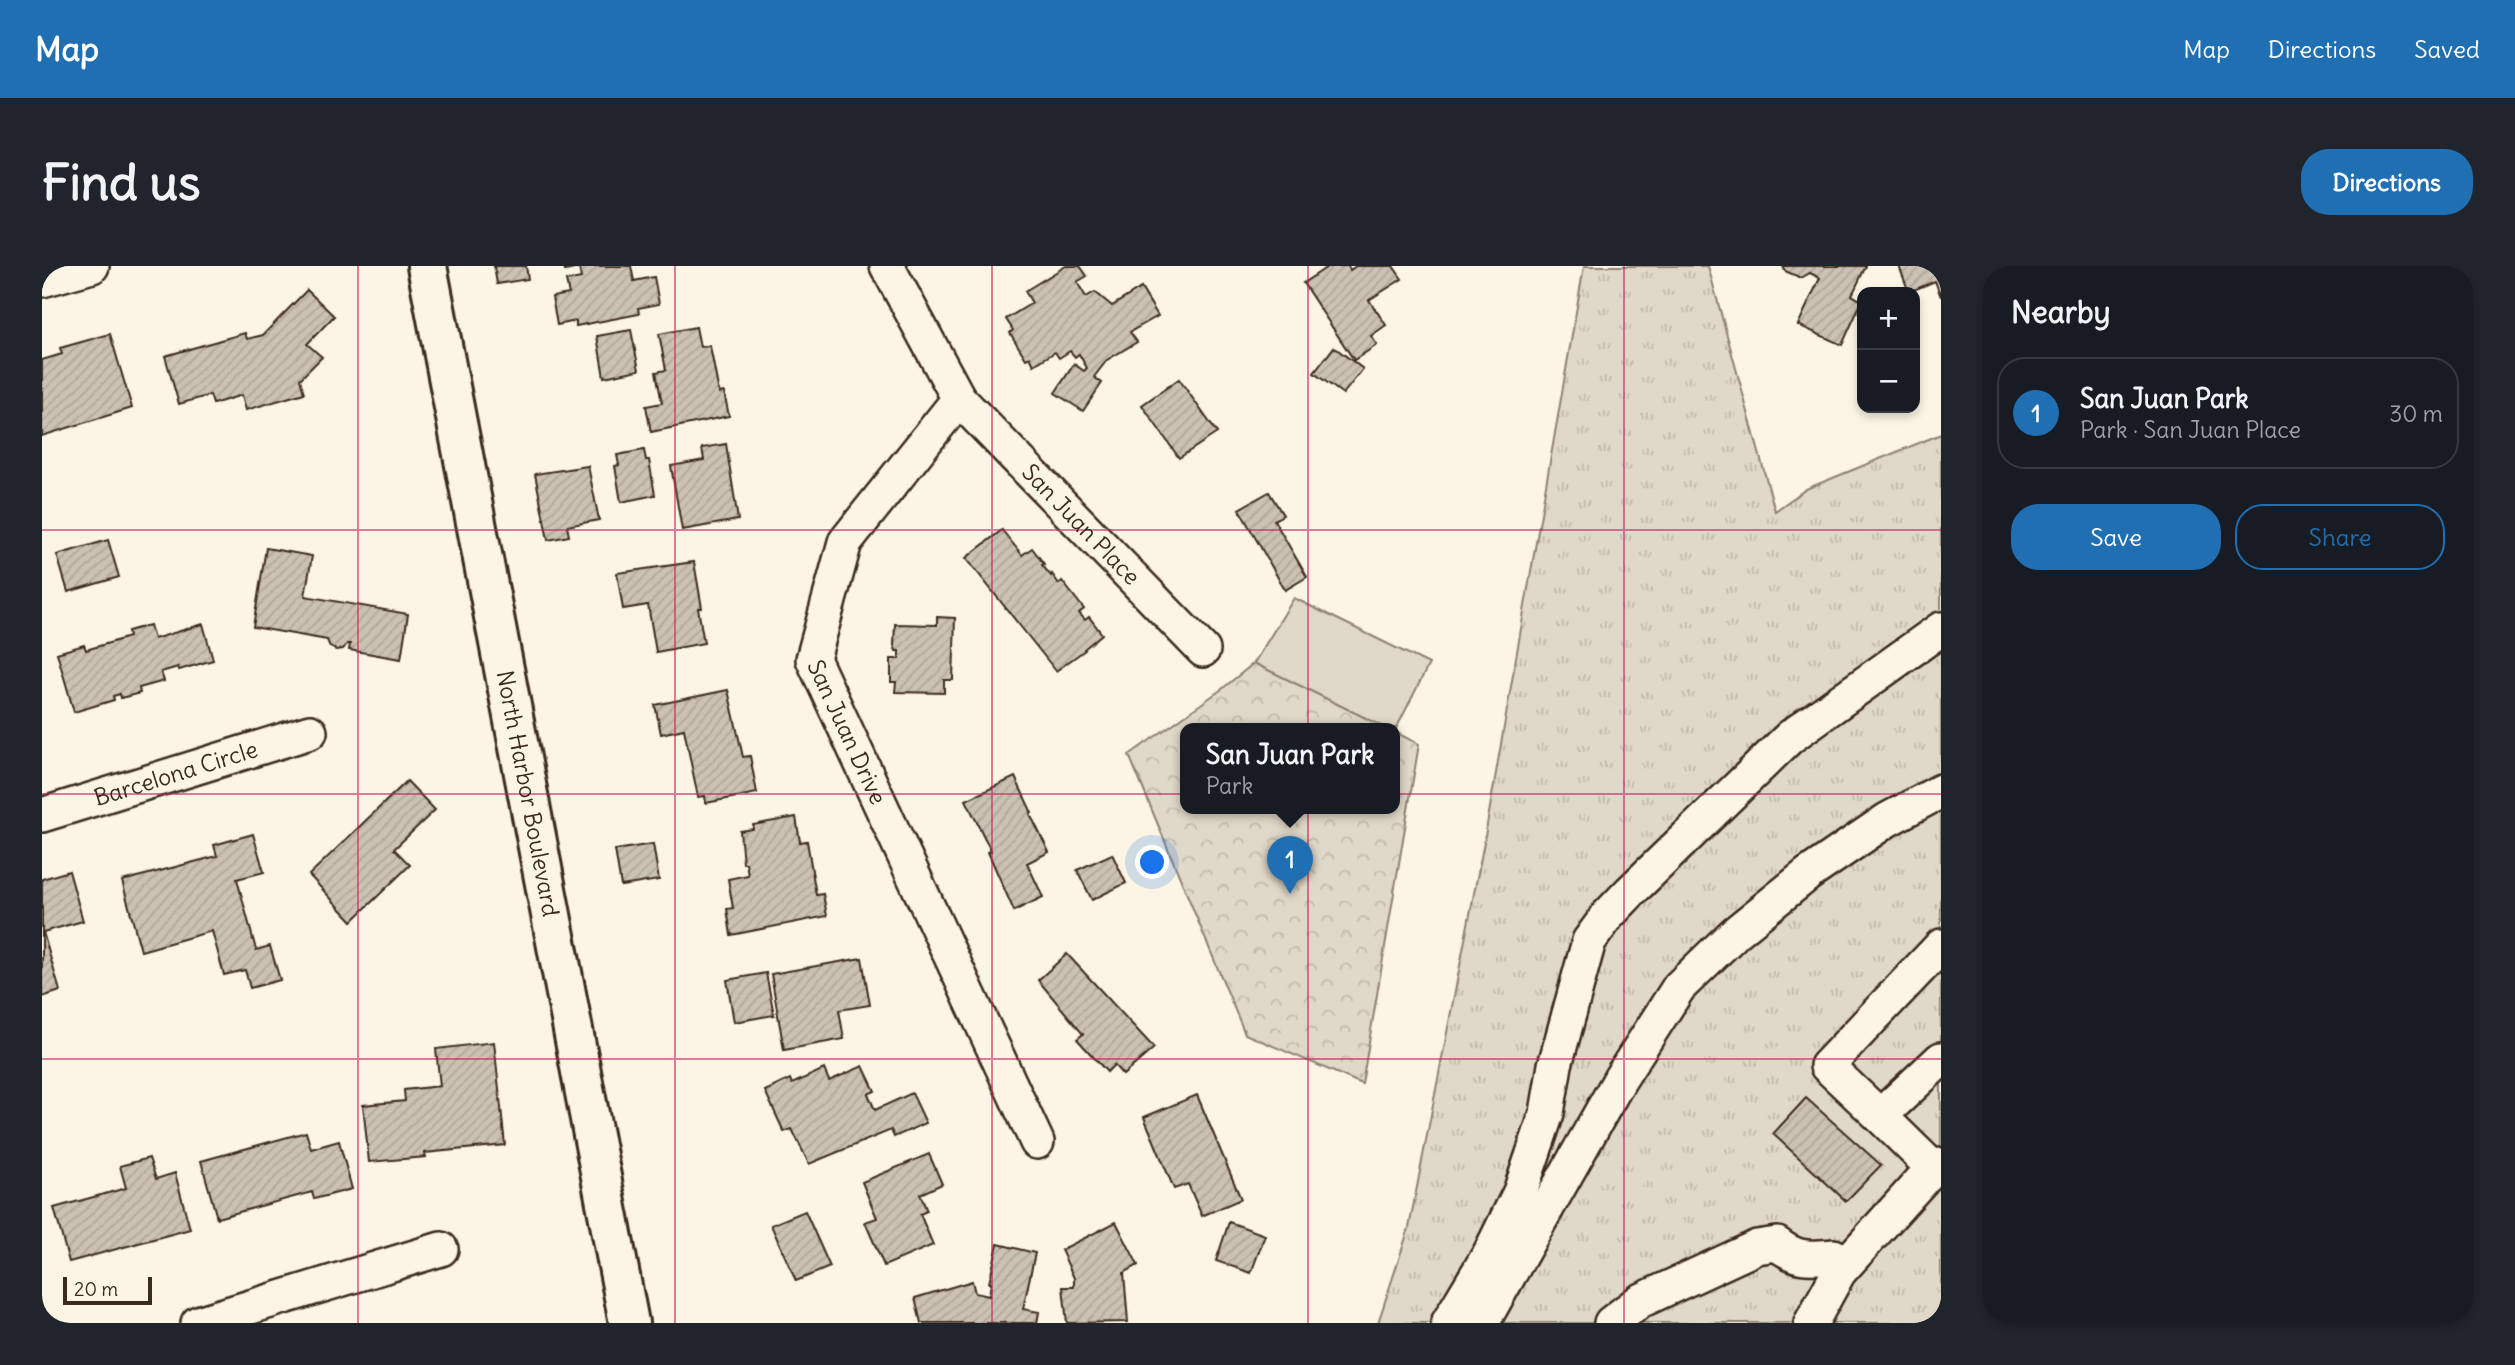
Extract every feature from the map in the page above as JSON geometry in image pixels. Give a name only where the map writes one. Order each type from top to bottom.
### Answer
[{"type":"main road","name":"North Harbor Boulevard","points":[[427,266],[629,1323]]},
{"type":"street","points":[[42,280],[92,266]]},
{"type":"street","points":[[887,266],[959,399]]},
{"type":"street","name":"San Juan Place","points":[[959,399],[1203,650]]},
{"type":"street","name":"San Juan Drive","points":[[959,399],[845,542],[813,659],[1037,1142]]},
{"type":"street","points":[[1448,1323],[1490,1253],[1520,1192],[1547,1113],[1555,1065],[1589,941],[1608,915],[1631,891],[1790,737],[1941,629]]},
{"type":"street","name":"Barcelona Circle","points":[[42,815],[310,732]]},
{"type":"street","points":[[1482,1323],[1620,1079],[1679,987],[1735,933],[1808,874],[1887,820],[1941,791]]},
{"type":"street","points":[[1813,1319],[1839,1272],[1937,1166],[1827,1066],[1941,946]]},
{"type":"street","points":[[1880,1116],[1941,1059]]},
{"type":"street","points":[[1611,1323],[1640,1301],[1757,1247],[1777,1244],[1793,1256],[1834,1256],[1839,1272]]},
{"type":"street","points":[[198,1323],[441,1249]]},
{"type":"street","points":[[1793,1256],[1813,1319]]},
{"type":"green space","points":[[1584,266],[1708,266],[1775,511],[1806,489],[1941,434],[1941,1323],[1378,1323],[1409,1228],[1484,842]]},
{"type":"green space","points":[[1294,598],[1429,664],[1399,723],[1376,723],[1254,663]]},
{"type":"green space","points":[[1254,663],[1376,723],[1180,723],[1180,814],[1400,814],[1400,734],[1419,744],[1362,1084],[1245,1034],[1129,755]]},
{"type":"building","points":[[494,266],[526,266],[528,279],[497,284]]},
{"type":"building","points":[[564,266],[631,266],[634,281],[654,277],[659,304],[638,308],[639,314],[576,326],[576,321],[557,325],[552,297],[569,294],[566,281],[581,278],[579,268],[565,271]]},
{"type":"building","points":[[1066,266],[1080,266],[1087,276],[1077,282],[1086,297],[1095,292],[1112,306],[1141,288],[1158,316],[1130,332],[1137,342],[1107,360],[1094,377],[1102,383],[1083,411],[1055,393],[1074,364],[1084,371],[1087,368],[1079,354],[1075,357],[1070,351],[1059,358],[1055,352],[1034,365],[1030,357],[1026,359],[1010,333],[1013,330],[1006,319],[1032,303],[1025,291]]},
{"type":"building","points":[[1329,266],[1348,266],[1350,270],[1356,266],[1393,266],[1402,279],[1369,300],[1386,325],[1371,336],[1377,345],[1354,360],[1303,283]]},
{"type":"building","points":[[1783,266],[1866,266],[1852,295],[1857,298],[1857,312],[1842,345],[1798,325],[1820,278],[1810,273],[1801,278],[1785,271]]},
{"type":"building","points":[[1899,266],[1941,266],[1941,297],[1935,281],[1920,287],[1907,287]]},
{"type":"building","points":[[307,290],[334,316],[307,344],[322,357],[300,379],[304,393],[246,410],[242,395],[213,404],[210,395],[179,404],[165,356],[245,333],[247,339],[263,335]]},
{"type":"building","points":[[696,327],[700,347],[710,346],[719,393],[724,392],[729,416],[651,432],[646,406],[662,403],[656,372],[666,370],[659,334]]},
{"type":"building","points":[[631,330],[639,370],[604,377],[597,336]]},
{"type":"building","points":[[110,334],[132,408],[42,436],[42,360],[62,354],[60,348]]},
{"type":"building","points":[[1334,347],[1363,369],[1343,394],[1314,373]]},
{"type":"building","points":[[1179,379],[1217,433],[1179,458],[1142,405]]},
{"type":"building","points":[[726,444],[738,520],[682,530],[671,466],[704,460],[702,448]]},
{"type":"building","points":[[644,450],[646,460],[649,460],[655,495],[621,502],[615,466],[619,465],[617,455]]},
{"type":"building","points":[[588,466],[599,520],[567,526],[569,536],[548,540],[535,474]]},
{"type":"building","points":[[1269,492],[1283,515],[1274,520],[1307,577],[1285,590],[1239,509]]},
{"type":"building","points":[[1002,530],[1022,555],[1032,548],[1051,576],[1052,574],[1059,584],[1062,581],[1084,609],[1079,613],[1085,620],[1089,617],[1102,634],[1056,671],[966,558]]},
{"type":"building","points":[[108,540],[119,577],[68,592],[57,555]]},
{"type":"building","points":[[266,548],[312,556],[305,596],[408,614],[401,659],[349,650],[350,644],[336,650],[330,647],[327,640],[253,627]]},
{"type":"building","points":[[694,562],[702,608],[698,608],[704,643],[656,652],[648,605],[623,609],[617,573]]},
{"type":"building","points":[[937,617],[955,618],[953,680],[944,680],[944,693],[895,692],[896,682],[891,682],[891,659],[899,659],[899,651],[896,651],[894,645],[895,624],[937,625]]},
{"type":"building","points":[[203,624],[213,660],[161,672],[164,681],[139,688],[140,693],[121,698],[120,694],[113,696],[114,700],[74,712],[57,653],[84,645],[86,650],[129,637],[128,631],[150,625],[154,639]]},
{"type":"building","points":[[728,690],[743,757],[750,756],[757,793],[706,803],[705,796],[698,797],[684,729],[661,734],[655,705]]},
{"type":"building","points":[[1015,777],[1049,852],[1027,863],[1043,897],[1014,911],[988,852],[991,851],[966,800]]},
{"type":"building","points":[[407,781],[435,810],[394,849],[410,865],[352,921],[309,875]]},
{"type":"building","points":[[796,817],[800,842],[807,841],[816,895],[823,894],[827,916],[731,935],[727,909],[733,908],[728,879],[748,875],[746,863],[743,863],[740,831],[753,829],[753,825]]},
{"type":"building","points":[[253,834],[264,872],[237,879],[256,950],[270,946],[280,980],[250,988],[245,970],[224,975],[212,931],[141,951],[122,881],[217,856],[214,845]]},
{"type":"building","points":[[653,844],[659,880],[621,886],[615,850]]},
{"type":"building","points":[[1112,854],[1126,883],[1092,900],[1077,870]]},
{"type":"building","points":[[69,871],[83,921],[43,932],[60,991],[42,997],[42,879]]},
{"type":"building","points":[[1067,954],[1154,1048],[1123,1075],[1114,1065],[1107,1072],[1077,1039],[1083,1034],[1038,980]]},
{"type":"building","points":[[862,958],[870,1005],[839,1010],[844,1039],[784,1050],[771,974]]},
{"type":"building","points":[[766,973],[774,1015],[734,1022],[727,980]]},
{"type":"building","points":[[494,1042],[505,1145],[425,1153],[426,1157],[369,1162],[363,1105],[405,1101],[404,1090],[440,1086],[436,1049]]},
{"type":"building","points":[[863,1066],[875,1091],[868,1094],[875,1110],[912,1093],[926,1123],[894,1137],[891,1130],[809,1164],[792,1129],[784,1132],[765,1091],[790,1079],[792,1084],[824,1069],[829,1081]]},
{"type":"building","points":[[1197,1095],[1241,1199],[1202,1216],[1188,1184],[1174,1189],[1144,1117]]},
{"type":"building","points":[[1806,1098],[1881,1165],[1846,1201],[1773,1134]]},
{"type":"building","points":[[306,1132],[311,1149],[339,1141],[352,1189],[314,1199],[312,1192],[217,1218],[201,1161]]},
{"type":"building","points":[[929,1154],[942,1184],[920,1194],[927,1211],[920,1214],[933,1245],[884,1266],[865,1222],[877,1218],[862,1182]]},
{"type":"building","points":[[149,1158],[156,1179],[175,1173],[190,1229],[69,1262],[54,1208],[126,1188],[120,1166]]},
{"type":"building","points":[[805,1211],[830,1267],[796,1281],[771,1225]]},
{"type":"building","points":[[1116,1222],[1138,1265],[1124,1273],[1128,1322],[1067,1323],[1063,1287],[1074,1287],[1074,1278],[1061,1250]]},
{"type":"building","points":[[1229,1222],[1265,1235],[1251,1273],[1216,1261]]},
{"type":"building","points":[[998,1244],[1035,1253],[1023,1309],[1039,1312],[1037,1323],[921,1323],[915,1298],[972,1281],[975,1293],[989,1296],[989,1283]]},
{"type":"place","name":"San Juan Park","points":[[1290,894]]}]
